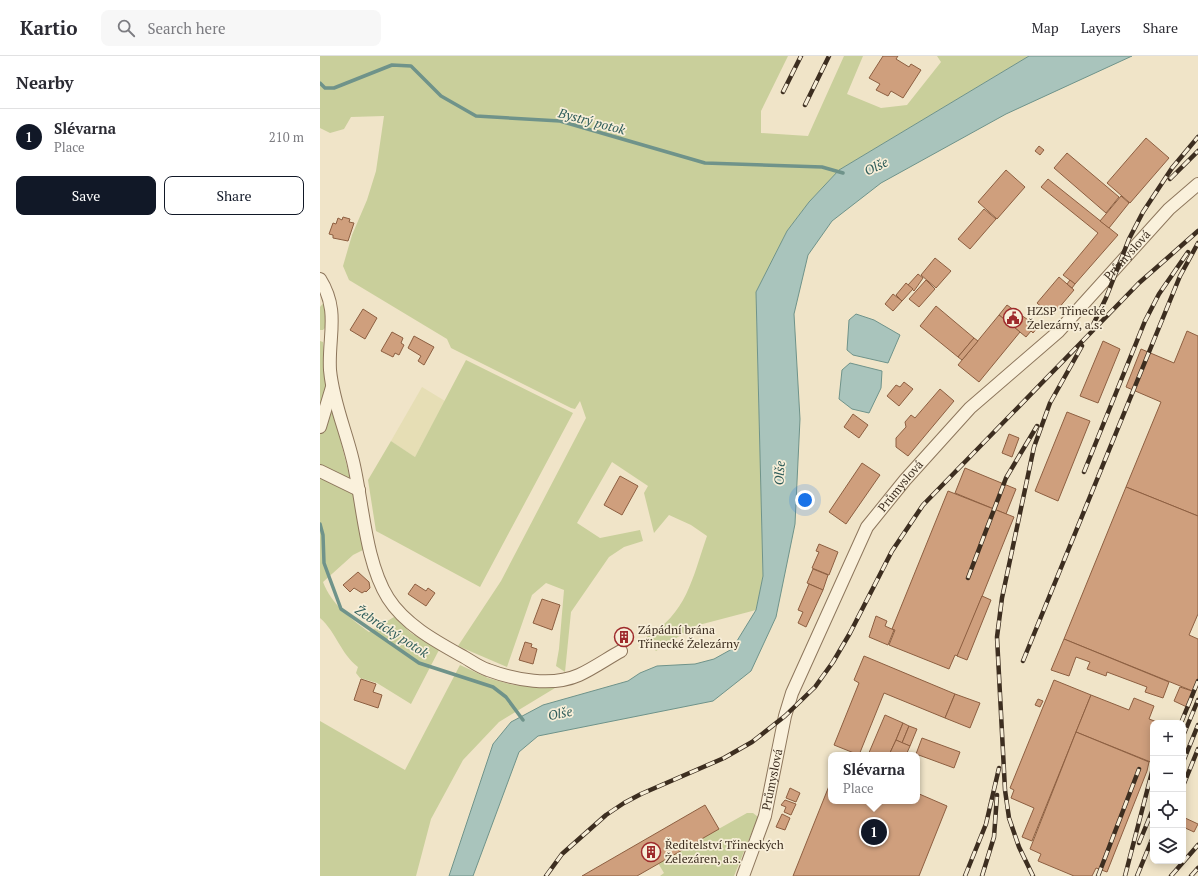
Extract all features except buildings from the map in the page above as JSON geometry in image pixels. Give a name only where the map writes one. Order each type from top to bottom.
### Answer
[{"type":"street","name":"Průmyslová","points":[[743,876],[765,816],[785,716],[792,693],[867,527],[905,480],[970,408],[1058,332],[1169,209],[1198,184]]},
{"type":"street","points":[[320,279],[331,300],[330,369],[332,386],[353,461],[375,566],[386,594],[402,615],[437,642],[487,670],[518,678],[544,681],[559,680],[579,675],[621,650]]},
{"type":"street","points":[[320,427],[332,386]]},
{"type":"street","points":[[320,471],[359,490]]},
{"type":"shaded area","points":[[422,387],[445,401],[415,457],[391,441]]},
{"type":"green space","points":[[320,56],[788,56],[761,111],[761,133],[808,136],[844,56],[863,56],[847,94],[881,108],[907,105],[941,62],[937,56],[1029,56],[839,170],[809,202],[787,231],[756,292],[763,576],[756,610],[695,626],[656,651],[645,638],[670,618],[679,607],[692,581],[707,536],[691,525],[669,515],[654,533],[644,493],[648,486],[612,462],[577,523],[600,538],[640,530],[643,541],[624,547],[609,557],[571,612],[565,672],[556,666],[559,649],[564,590],[546,583],[532,595],[507,667],[458,646],[501,581],[586,418],[580,401],[575,409],[571,408],[451,348],[447,339],[349,280],[343,266],[352,235],[367,200],[376,171],[384,116],[351,117],[344,129],[330,133],[320,128]]},
{"type":"green space","points":[[325,301],[327,326],[323,330],[320,330],[320,307]]},
{"type":"green space","points":[[320,341],[323,342],[324,375],[359,514],[363,550],[353,555],[323,582],[331,598],[336,604],[348,616],[369,632],[394,617],[411,633],[439,650],[411,704],[377,683],[360,678],[356,673],[358,667],[347,656],[331,630],[320,618]]},
{"type":"green space","points":[[466,360],[573,413],[480,587],[376,531],[368,480],[391,441],[415,457]]},
{"type":"green space","points":[[460,665],[488,678],[513,685],[555,688],[499,722],[463,760],[431,819],[416,876],[320,876],[320,721],[405,770]]},
{"type":"green space","points":[[747,813],[753,813],[758,817],[734,876],[660,876],[664,873],[658,863]]},
{"type":"water","name":"Olše","points":[[1029,56],[1132,56],[1006,114],[881,183],[832,221],[808,255],[794,314],[800,419],[795,524],[776,617],[751,671],[713,701],[538,736],[519,752],[473,876],[449,876],[493,744],[511,722],[543,705],[628,681],[640,673],[657,666],[695,664],[714,659],[732,649],[756,610],[763,576],[756,292],[787,231],[809,202],[839,170]]},
{"type":"water","points":[[856,314],[874,320],[900,335],[888,363],[853,355],[847,350],[849,320]]},
{"type":"water","points":[[850,363],[882,371],[881,388],[869,413],[852,409],[839,399],[842,370]]},
{"type":"waterway","name":"Bystrý potok","points":[[320,83],[325,88],[334,88],[392,65],[411,66],[441,96],[476,116],[560,121],[705,163],[822,167],[843,173]]},
{"type":"waterway","name":"Žebrácký potok","points":[[320,524],[323,535],[324,563],[341,609],[419,663],[493,687],[506,697],[523,720]]},
{"type":"railway","points":[[783,92],[801,56]]},
{"type":"railway","points":[[805,105],[829,56]]},
{"type":"railway","points":[[1091,329],[1106,298],[1129,239],[1143,212],[1172,168],[1198,137]]},
{"type":"railway","points":[[1170,179],[1198,151]]},
{"type":"railway","points":[[546,876],[562,854],[606,815],[641,794],[724,758],[752,742],[785,716],[815,687],[833,662],[850,633],[892,551],[923,505],[1139,283],[1198,231]]},
{"type":"railway","points":[[1023,661],[1180,276],[1198,243]]},
{"type":"railway","points":[[1084,472],[1145,321],[1159,294],[1188,252]]},
{"type":"railway","points":[[1033,876],[1019,847],[1009,818],[1005,790],[997,637],[1002,598],[1034,447],[1050,403],[1082,346]]},
{"type":"railway","points":[[968,578],[1006,478],[1037,426]]},
{"type":"railway","points":[[1182,720],[1198,681]]},
{"type":"railway","points":[[1186,729],[1198,700]]},
{"type":"railway","points":[[1185,756],[1198,725]]},
{"type":"railway","points":[[1186,779],[1198,749]]},
{"type":"railway","points":[[965,876],[986,824],[999,768]]},
{"type":"railway","points":[[1098,876],[1139,769]]},
{"type":"railway","points":[[1125,876],[1150,780]]},
{"type":"railway","points":[[982,876],[994,837],[997,795]]},
{"type":"railway","points":[[1139,843],[1150,816]]},
{"type":"railway","points":[[1137,876],[1150,844]]},
{"type":"railway","points":[[1171,876],[1198,845]]},
{"type":"railway","points":[[1191,876],[1198,868]]},
{"type":"place","name":"HZSP Třinecké Železárny, a.s.","points":[[1013,318]]},
{"type":"place","name":"Zápádní brána Třinecké Železárny","points":[[624,637]]},
{"type":"place","name":"Slévarna","points":[[874,832]]},
{"type":"place","name":"Ředitelství Třineckých Železáren, a.s.","points":[[651,852]]}]
